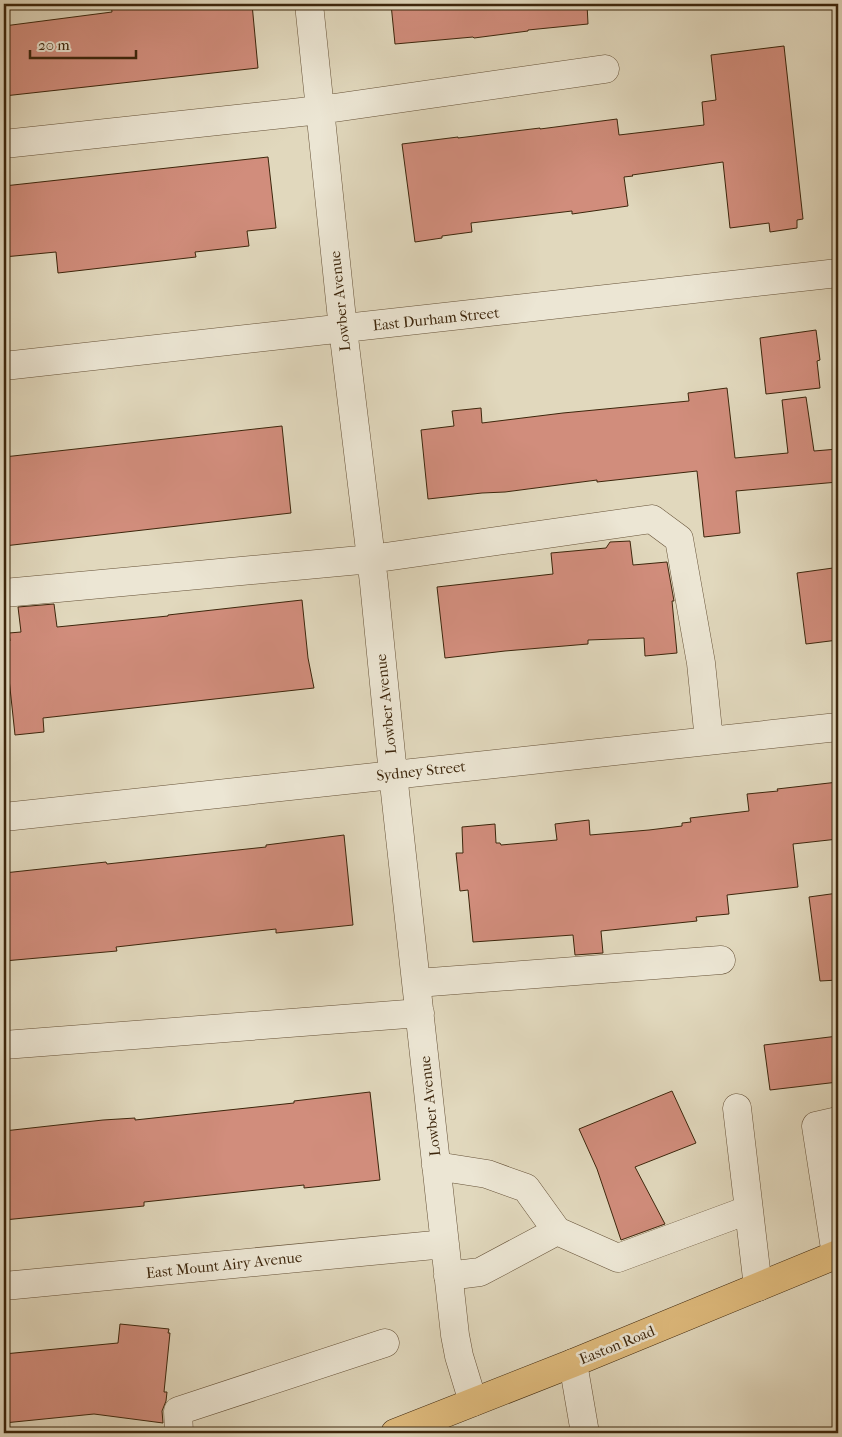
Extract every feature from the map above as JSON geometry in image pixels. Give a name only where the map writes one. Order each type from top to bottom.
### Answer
[{"type":"main road","name":"Easton Road","points":[[395,1433],[573,1363],[837,1254]]},
{"type":"street","name":"Lowber Avenue","points":[[309,4],[343,329],[371,559],[448,1276],[455,1335],[472,1402]]},
{"type":"street","points":[[4,144],[320,110],[605,69]]},
{"type":"street","name":"East Durham Street","points":[[4,366],[838,274]]},
{"type":"street","points":[[4,593],[371,559],[652,518],[679,540],[701,663],[709,740]]},
{"type":"street","name":"Sydney Street","points":[[4,817],[838,727]]},
{"type":"street","points":[[417,983],[721,960]]},
{"type":"street","points":[[4,1045],[420,1013]]},
{"type":"street","points":[[737,1108],[758,1287]]},
{"type":"street","points":[[837,1254],[816,1126],[838,1121]]},
{"type":"street","points":[[436,1166],[487,1174],[526,1188],[557,1231],[618,1258],[748,1210]]},
{"type":"street","points":[[448,1276],[480,1272],[557,1231]]},
{"type":"street","name":"East Mount Airy Avenue","points":[[4,1286],[445,1244]]},
{"type":"street","points":[[179,1433],[178,1411],[385,1342]]},
{"type":"street","points":[[573,1363],[585,1433]]},
{"type":"building","points":[[111,4],[139,4],[139,8],[181,4],[252,4],[258,68],[4,96],[4,26],[112,12]]},
{"type":"building","points":[[391,4],[587,4],[588,24],[474,38],[395,44]]},
{"type":"building","points":[[784,46],[803,219],[797,220],[797,228],[770,232],[769,223],[730,228],[723,162],[624,177],[628,206],[572,214],[572,211],[471,223],[472,232],[415,242],[402,144],[617,119],[619,135],[704,125],[702,102],[716,100],[711,55]]},
{"type":"building","points":[[268,157],[276,228],[247,231],[249,246],[195,252],[196,257],[58,273],[56,252],[4,257],[4,186]]},
{"type":"building","points":[[816,330],[820,360],[817,361],[820,388],[766,394],[760,338]]},
{"type":"building","points":[[727,388],[735,458],[788,453],[782,400],[806,397],[814,451],[838,449],[838,482],[736,491],[740,533],[704,537],[697,471],[428,499],[421,430],[454,426],[452,411],[481,408],[482,423],[689,401],[688,393]]},
{"type":"building","points":[[282,426],[291,513],[4,546],[4,457]]},
{"type":"building","points":[[630,541],[633,565],[667,562],[674,601],[672,601],[677,653],[645,656],[644,638],[588,640],[588,644],[445,658],[437,587],[553,574],[551,553],[606,548],[610,542]]},
{"type":"building","points":[[833,568],[835,587],[838,586],[838,640],[806,644],[797,573]]},
{"type":"building","points":[[302,600],[308,658],[314,688],[43,718],[44,732],[15,735],[5,641],[10,641],[9,633],[21,632],[18,607],[54,604],[57,627]]},
{"type":"building","points":[[838,782],[838,839],[793,844],[798,887],[727,895],[729,914],[696,917],[697,921],[601,931],[603,953],[575,955],[573,935],[473,942],[468,890],[460,891],[456,853],[463,853],[462,827],[495,824],[496,843],[501,845],[557,840],[555,824],[589,820],[590,835],[649,830],[682,826],[682,823],[691,822],[690,818],[749,811],[747,794]]},
{"type":"building","points":[[344,835],[353,925],[276,933],[276,929],[116,947],[117,951],[4,961],[4,873],[266,847],[266,845]]},
{"type":"building","points":[[838,893],[838,980],[820,981],[809,897]]},
{"type":"building","points":[[838,1036],[838,1082],[770,1090],[764,1045]]},
{"type":"building","points":[[672,1091],[696,1143],[635,1167],[665,1224],[621,1240],[597,1169],[579,1129]]},
{"type":"building","points":[[370,1092],[380,1180],[304,1188],[304,1185],[144,1202],[144,1206],[4,1220],[4,1131],[103,1120],[135,1118],[135,1120],[294,1103],[294,1101]]},
{"type":"building","points":[[120,1324],[169,1329],[164,1392],[167,1392],[162,1411],[163,1423],[94,1414],[4,1423],[4,1354],[118,1343]]}]
